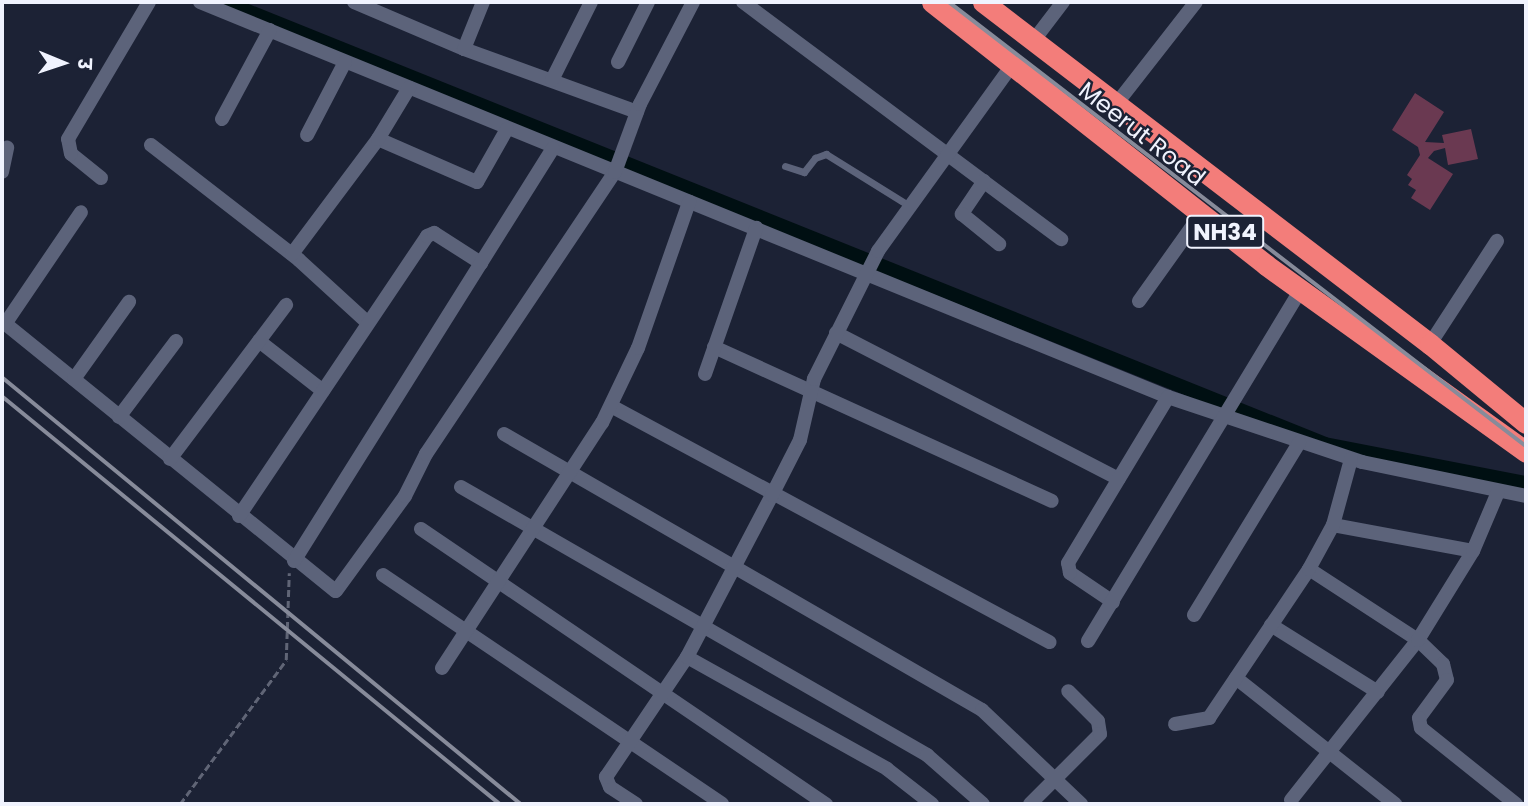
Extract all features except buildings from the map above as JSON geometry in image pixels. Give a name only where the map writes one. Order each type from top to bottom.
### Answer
[{"type":"highway","name":"Meerut Road","points":[[932,2],[1300,290],[1526,452]]},
{"type":"highway","name":"Meerut Road","points":[[982,2],[1430,344],[1526,423]]},
{"type":"street","points":[[101,178],[71,154],[68,139],[149,2]]},
{"type":"street","points":[[200,2],[552,148],[619,164],[689,202],[869,269],[1168,397],[1351,459],[1526,496]]},
{"type":"street","points":[[354,2],[464,49],[637,112]]},
{"type":"street","points":[[464,49],[483,2]]},
{"type":"street","points":[[552,80],[591,2]]},
{"type":"street","points":[[618,62],[648,2]]},
{"type":"street","points":[[81,212],[4,322],[294,561],[331,590],[339,589],[619,164],[637,112],[693,2]]},
{"type":"street","points":[[744,2],[1061,239]]},
{"type":"street","points":[[1034,40],[1063,2]]},
{"type":"street","points":[[1117,103],[1196,2]]},
{"type":"street","points":[[222,120],[270,30]]},
{"type":"street","points":[[307,135],[345,62]]},
{"type":"street","points":[[636,804],[606,783],[608,772],[632,742],[687,657],[772,495],[803,431],[809,390],[878,251],[908,205],[1012,65]]},
{"type":"street","points":[[292,254],[378,139],[409,88]]},
{"type":"street","points":[[378,139],[477,182],[507,129]]},
{"type":"street","points":[[150,145],[292,254],[368,323]]},
{"type":"street","points":[[2,172],[7,148]]},
{"type":"street","points":[[294,561],[552,148]]},
{"type":"street","points":[[984,181],[962,214],[999,244]]},
{"type":"street","points":[[442,668],[573,473],[611,406],[638,348],[689,202]]},
{"type":"street","points":[[1139,301],[1201,214]]},
{"type":"street","points":[[705,374],[755,228]]},
{"type":"street","points":[[239,516],[430,233],[481,263]]},
{"type":"street","points":[[1430,344],[1497,241]]},
{"type":"street","points":[[1088,640],[1227,416],[1300,290]]},
{"type":"street","points":[[74,379],[129,302]]},
{"type":"street","points":[[170,459],[286,305]]},
{"type":"street","points":[[836,333],[1119,479]]},
{"type":"street","points":[[119,417],[176,341]]},
{"type":"street","points":[[259,341],[323,391]]},
{"type":"street","points":[[714,347],[1052,501]]},
{"type":"street","points":[[1113,602],[1070,573],[1068,563],[1168,397]]},
{"type":"street","points":[[611,406],[1049,642]]},
{"type":"street","points":[[504,434],[982,710],[1081,804]]},
{"type":"street","points":[[1194,615],[1299,443]]},
{"type":"street","points":[[1175,724],[1205,721],[1309,569],[1333,525],[1351,459]]},
{"type":"street","points":[[461,487],[927,755],[983,804]]},
{"type":"street","points":[[1291,800],[1334,751],[1418,640],[1473,551],[1498,492]]},
{"type":"street","points":[[1333,525],[1473,551]]},
{"type":"street","points":[[421,529],[666,692],[821,803]]},
{"type":"street","points":[[1309,569],[1418,640],[1448,674],[1419,718],[1421,727],[1516,804]]},
{"type":"street","points":[[383,575],[722,804]]},
{"type":"street","points":[[1271,625],[1378,692]]},
{"type":"street","points":[[687,657],[887,769],[932,804]]},
{"type":"street","points":[[1236,678],[1334,751],[1386,802]]},
{"type":"street","points":[[1030,804],[1095,739],[1101,727],[1068,691]]},
{"type":"lane","points":[[785,166],[804,172],[815,158],[826,154],[908,205]]},
{"type":"path","points":[[180,804],[286,660],[286,590],[294,561]]},
{"type":"waterway","points":[[225,2],[1325,444],[1526,483]]},
{"type":"railway","points":[[949,2],[1526,446]]},
{"type":"railway","points":[[2,377],[521,804]]},
{"type":"railway","points":[[2,396],[500,804]]}]
